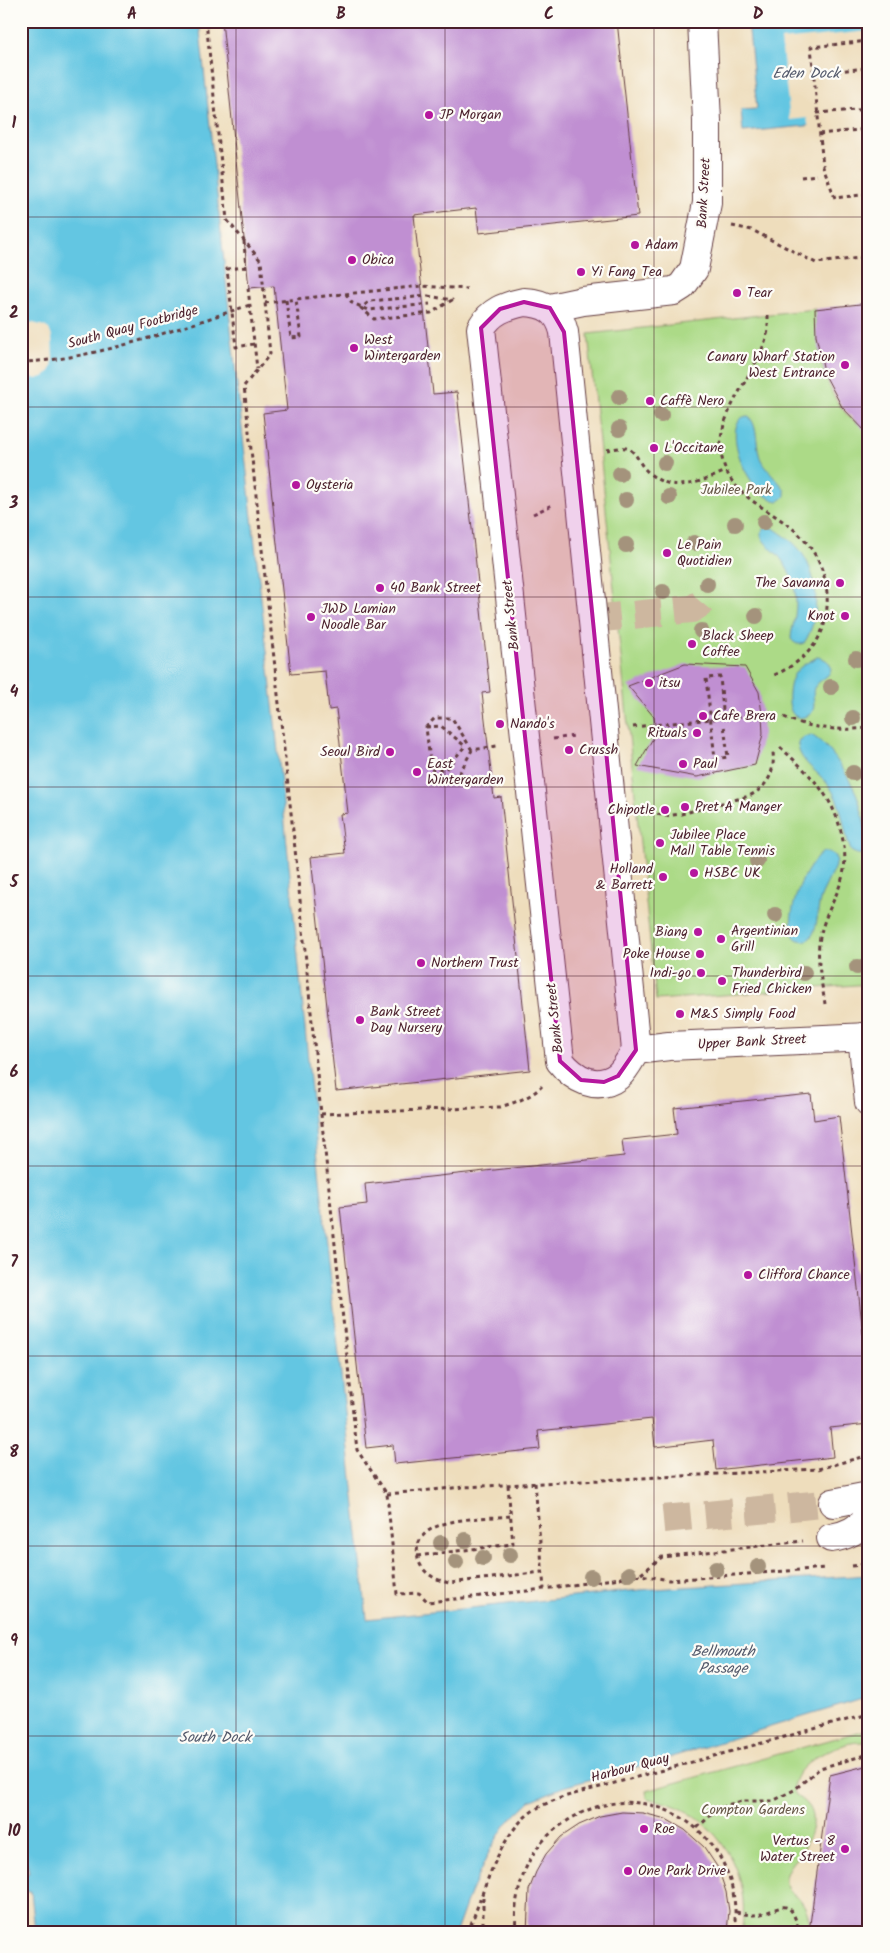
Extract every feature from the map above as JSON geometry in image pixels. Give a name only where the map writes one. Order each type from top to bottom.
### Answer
[{"type":"street","name":"Bank Street","points":[[636,1050],[618,1076],[604,1082],[593,1083],[581,1080],[569,1073],[560,1061],[481,328],[490,316],[512,305],[535,303],[550,308],[583,301],[674,291],[682,286],[694,269],[707,203],[707,120],[702,21]]},
{"type":"street","points":[[550,308],[562,322],[564,332],[636,1050]]},
{"type":"street","points":[[865,1037],[869,1102]]},
{"type":"street","name":"Upper Bank Street","points":[[636,1050],[669,1046],[865,1037]]},
{"type":"street","points":[[833,1503],[869,1496]]},
{"type":"street","points":[[831,1538],[844,1536],[858,1528],[869,1518]]},
{"type":"path","points":[[206,21],[227,220],[261,261],[270,354],[244,386],[294,839],[357,1450],[387,1494],[397,1594],[419,1593],[428,1602],[544,1589],[641,1574],[669,1580],[830,1568]]},
{"type":"path","points":[[869,41],[811,47],[823,166],[835,198],[869,194]]},
{"type":"path","points":[[813,73],[869,68]]},
{"type":"path","points":[[817,114],[869,109]]},
{"type":"path","points":[[820,134],[869,129]]},
{"type":"path","points":[[801,177],[817,175]]},
{"type":"path","points":[[728,226],[752,230],[816,263],[869,257]]},
{"type":"path","points":[[244,240],[246,269],[227,269],[229,291],[236,347],[254,344]]},
{"type":"path","points":[[266,303],[422,286],[467,289]]},
{"type":"path","points":[[248,288],[257,370]]},
{"type":"path","points":[[346,294],[352,303],[374,318],[431,313],[452,300],[428,296],[370,301],[361,308]]},
{"type":"path","points":[[286,300],[291,338],[301,336],[296,299]]},
{"type":"path","name":"South Quay Footbridge","points":[[21,362],[76,356],[152,336],[250,304]]},
{"type":"path","points":[[361,308],[369,310],[430,304]]},
{"type":"path","points":[[768,315],[768,330],[762,348],[731,409],[724,430],[721,451],[726,471],[739,490],[790,526],[809,545],[821,565],[828,586],[826,616],[816,642],[804,657],[789,668],[772,676]]},
{"type":"path","points":[[607,450],[625,448],[635,453],[643,466],[654,477],[672,485],[694,484],[726,471]]},
{"type":"path","points":[[533,514],[556,503]]},
{"type":"path","points":[[723,710],[720,677],[706,678],[714,759],[728,757],[724,725]]},
{"type":"path","points":[[629,728],[762,714]]},
{"type":"path","points":[[784,717],[796,722],[826,728],[869,728]]},
{"type":"path","points":[[426,727],[435,718],[452,718],[472,750]]},
{"type":"path","points":[[426,727],[442,726],[465,746],[446,769],[431,770]]},
{"type":"path","points":[[426,727],[431,770],[440,779],[458,776],[472,750]]},
{"type":"path","points":[[547,740],[581,735]]},
{"type":"path","points":[[472,750],[505,745]]},
{"type":"path","points":[[780,747],[809,773],[824,791],[836,814],[844,845],[844,874],[825,917],[819,946],[825,1004]]},
{"type":"path","points":[[612,809],[636,807],[664,816],[681,814],[749,796],[758,792],[770,778],[773,770],[773,752]]},
{"type":"path","points":[[321,1114],[500,1107],[518,1102],[536,1092],[550,1078],[560,1061]]},
{"type":"path","points":[[387,1494],[508,1485],[818,1469],[869,1455]]},
{"type":"path","points":[[534,1484],[544,1589]]},
{"type":"path","points":[[417,1556],[512,1544],[508,1485]]},
{"type":"path","points":[[510,1516],[438,1525],[425,1532],[418,1544],[417,1556],[420,1565],[436,1579],[449,1583],[542,1572]]},
{"type":"path","points":[[641,1574],[662,1557],[831,1538]]},
{"type":"path","points":[[849,1566],[869,1564]]},
{"type":"path","name":"Harbour Quay","points":[[468,1932],[505,1841],[522,1819],[534,1810],[550,1802],[869,1714]]},
{"type":"path","points":[[697,1828],[712,1814],[727,1805],[742,1800],[773,1802],[794,1790],[820,1768],[869,1754]]},
{"type":"path","points":[[517,1932],[516,1905],[527,1864],[534,1852],[544,1840],[567,1820],[594,1808],[616,1803],[636,1804],[672,1812],[697,1828],[713,1844],[732,1882],[736,1912],[734,1932]]},
{"type":"path","points":[[483,1893],[484,1932]]},
{"type":"path","points":[[736,1912],[752,1915],[779,1907],[787,1907],[790,1908],[795,1916],[799,1932]]},
{"type":"highlighted area","points":[[524,302],[550,308],[564,332],[636,1050],[618,1076],[604,1082],[581,1080],[560,1061],[481,328],[500,309]]},
{"type":"green space","name":"Jubilee Park","points":[[815,309],[821,360],[833,395],[842,409],[854,421],[869,429],[869,984],[656,1000],[588,334]]},
{"type":"green space","name":"Compton Gardens","points":[[869,1729],[869,1743],[849,1743],[825,1752],[805,1766],[798,1774],[794,1783],[795,1795],[806,1804],[812,1817],[812,1824],[806,1844],[789,1868],[785,1882],[788,1889],[804,1905],[810,1924],[810,1932],[741,1932],[743,1899],[740,1883],[735,1867],[718,1838],[707,1826],[689,1813],[666,1803],[647,1798],[646,1791]]},
{"type":"water","name":"South Dock","points":[[21,21],[199,21],[276,732],[315,1131],[367,1619],[639,1590],[869,1575],[869,1697],[658,1761],[563,1787],[530,1801],[506,1824],[491,1848],[470,1893],[456,1932],[35,1932],[31,1891],[26,1892],[24,1874],[29,1873],[29,1870],[21,1856]]},
{"type":"water","name":"Eden Dock","points":[[748,21],[869,21],[869,120],[743,132],[741,110],[757,109]]},
{"type":"water","points":[[747,416],[751,419],[755,429],[761,460],[785,492],[784,498],[779,501],[767,497],[756,487],[740,459],[736,444],[736,431],[739,421]]},
{"type":"water","points":[[772,527],[796,545],[808,563],[812,574],[816,598],[815,610],[809,633],[802,644],[797,644],[791,639],[796,607],[792,580],[783,562],[761,535],[762,531]]},
{"type":"water","points":[[817,657],[824,659],[831,668],[828,675],[814,688],[813,711],[807,716],[799,717],[794,715],[789,702],[792,678],[800,668]]},
{"type":"water","points":[[811,735],[831,753],[848,777],[856,793],[866,833],[865,851],[860,854],[851,851],[839,807],[832,790],[801,754],[798,742],[804,737]]},
{"type":"water","points":[[823,852],[829,852],[834,855],[837,861],[820,900],[813,935],[808,940],[803,941],[794,936],[791,921],[792,911],[801,883],[815,860]]},
{"type":"pier","name":"Eden Dock","points":[[869,31],[869,122],[809,129],[807,118],[790,120],[781,40]]},
{"type":"pier","points":[[33,323],[49,329],[52,337],[52,368],[49,373],[36,379],[27,375],[21,367],[21,330]]},
{"type":"building","points":[[222,21],[617,21],[638,216],[479,233],[476,208],[414,215],[433,394],[457,392],[490,692],[482,693],[494,798],[501,797],[530,1070],[336,1091],[311,857],[345,853],[340,814],[348,813],[336,709],[329,710],[325,671],[291,674],[263,413],[287,410],[274,286],[249,288]]},
{"type":"building","name":"Canary Wharf Station West Entrance","points":[[869,303],[869,435],[842,407],[825,375],[816,336],[815,309]]},
{"type":"building","points":[[685,664],[745,667],[759,692],[762,714],[763,734],[755,765],[697,777],[637,766],[656,733],[654,717],[628,686]]},
{"type":"building","points":[[811,1094],[814,1120],[839,1116],[869,1388],[869,1424],[830,1428],[833,1457],[716,1470],[713,1440],[655,1447],[652,1419],[538,1431],[540,1449],[395,1464],[393,1445],[366,1448],[340,1207],[367,1204],[365,1184],[624,1156],[622,1140],[677,1134],[674,1108]]},
{"type":"building","name":"Vertus - 8 Water Street","points":[[869,1765],[869,1932],[809,1932],[830,1775]]},
{"type":"building","name":"One Park Drive","points":[[622,1812],[643,1813],[666,1819],[685,1830],[704,1847],[718,1868],[726,1892],[729,1911],[727,1932],[527,1932],[529,1890],[546,1854],[561,1837],[579,1825],[600,1816]]},
{"type":"tunnel","points":[[592,619],[692,609],[705,598]]},
{"type":"tunnel","points":[[663,1519],[833,1503]]},
{"type":"place","name":"JP Morgan","points":[[429,115]]},
{"type":"place","name":"Adam","points":[[635,245]]},
{"type":"place","name":"Obica","points":[[352,260]]},
{"type":"place","name":"Yi Fang Tea","points":[[581,272]]},
{"type":"place","name":"Tear","points":[[737,293]]},
{"type":"place","name":"West Wintergarden","points":[[354,348]]},
{"type":"place","name":"Canary Wharf Station West Entrance","points":[[845,365]]},
{"type":"place","name":"Caffè Nero","points":[[650,401]]},
{"type":"place","name":"L'Occitane","points":[[654,448]]},
{"type":"place","name":"Oysteria","points":[[296,485]]},
{"type":"place","name":"Le Pain Quotidien","points":[[667,553]]},
{"type":"place","name":"The Savanna","points":[[840,583]]},
{"type":"place","name":"40 Bank Street","points":[[380,588]]},
{"type":"place","name":"Knot","points":[[845,616]]},
{"type":"place","name":"JWD Lamian Noodle Bar","points":[[311,617]]},
{"type":"place","name":"Black Sheep Coffee","points":[[692,644]]},
{"type":"place","name":"itsu","points":[[649,683]]},
{"type":"place","name":"Cafe Brera","points":[[703,716]]},
{"type":"place","name":"Nando's","points":[[500,724]]},
{"type":"place","name":"Rituals","points":[[697,733]]},
{"type":"place","name":"Crussh","points":[[569,750]]},
{"type":"place","name":"Seoul Bird","points":[[390,752]]},
{"type":"place","name":"Paul","points":[[683,764]]},
{"type":"place","name":"East Wintergarden","points":[[417,772]]},
{"type":"place","name":"Pret A Manger","points":[[685,807]]},
{"type":"place","name":"Chipotle","points":[[665,810]]},
{"type":"place","name":"Jubilee Place Mall Table Tennis","points":[[660,843]]},
{"type":"place","name":"HSBC UK","points":[[694,873]]},
{"type":"place","name":"Holland & Barrett","points":[[663,877]]},
{"type":"place","name":"Biang","points":[[698,932]]},
{"type":"place","name":"Argentinian Grill","points":[[721,939]]},
{"type":"place","name":"Poke House","points":[[700,954]]},
{"type":"place","name":"Northern Trust","points":[[421,963]]},
{"type":"place","name":"Indi-go","points":[[701,973]]},
{"type":"place","name":"Thunderbird Fried Chicken","points":[[722,981]]},
{"type":"place","name":"M&S Simply Food","points":[[680,1014]]},
{"type":"place","name":"Bank Street Day Nursery","points":[[360,1020]]},
{"type":"place","name":"Clifford Chance","points":[[748,1275]]},
{"type":"place","name":"Roe","points":[[644,1829]]},
{"type":"place","name":"Vertus - 8 Water Street","points":[[845,1849]]},
{"type":"place","name":"One Park Drive","points":[[628,1871]]},
{"type":"water label","name":"Bellmouth Passage","points":[[723,1660]]}]
